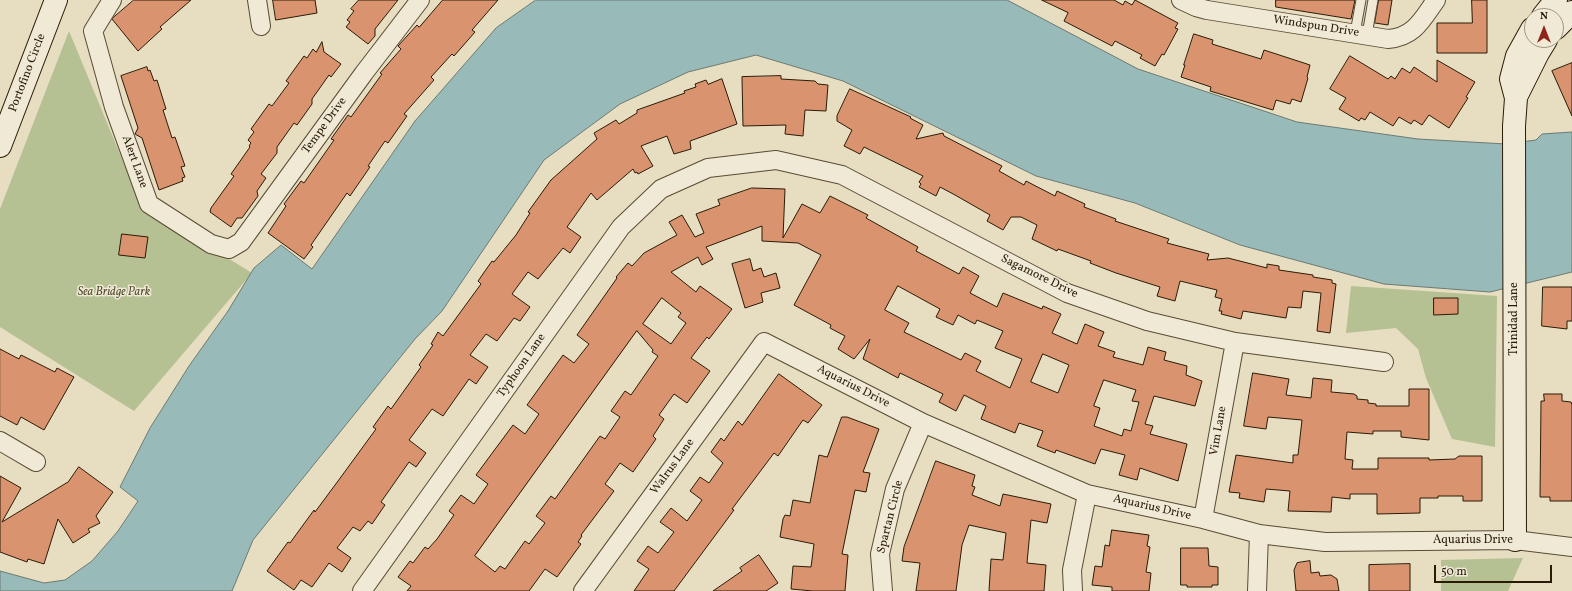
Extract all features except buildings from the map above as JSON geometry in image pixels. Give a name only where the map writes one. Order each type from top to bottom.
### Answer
[{"type":"street","name":"Portofino Circle","points":[[0,146],[56,0]]},
{"type":"street","name":"Alert Lane","points":[[112,0],[93,31],[114,107],[149,204],[212,244],[229,250]]},
{"type":"street","points":[[257,0],[261,26]]},
{"type":"street","name":"Tempe Drive","points":[[229,250],[241,242],[364,73],[420,0]]},
{"type":"street","name":"Windspun Drive","points":[[1181,0],[1207,10],[1388,39],[1401,38],[1411,33],[1436,0]]},
{"type":"street","points":[[1550,8],[1556,0]]},
{"type":"street","points":[[1564,20],[1572,12]]},
{"type":"street","name":"Trinidad Lane","points":[[1515,540],[1514,126],[1516,98],[1511,79],[1517,56],[1524,43]]},
{"type":"street","name":"Trinidad Lane","points":[[1516,98],[1541,48]]},
{"type":"street","name":"Sagamore Drive","points":[[708,168],[776,160],[842,175],[1067,292],[1146,321],[1235,342],[1384,362]]},
{"type":"street","name":"Typhoon Lane","points":[[362,591],[621,227],[661,189],[708,168]]},
{"type":"street","name":"Aquarius Drive","points":[[764,342],[923,423],[1087,494],[1259,534],[1325,542],[1515,540],[1572,547]]},
{"type":"street","name":"Walrus Lane","points":[[583,591],[764,342]]},
{"type":"street","name":"Vim Lane","points":[[1203,520],[1235,342]]},
{"type":"street","name":"Spartan Circle","points":[[883,591],[880,554],[896,489],[923,423]]},
{"type":"street","points":[[0,442],[36,462]]},
{"type":"street","points":[[1073,591],[1072,570],[1087,494]]},
{"type":"street","points":[[1257,591],[1259,534]]},
{"type":"lane","points":[[1361,0],[1361,34]]},
{"type":"lane","points":[[1361,34],[1373,0]]},
{"type":"green space","name":"Sea Bridge Park","points":[[69,31],[141,205],[252,273],[134,411],[0,327],[0,209]]},
{"type":"green space","points":[[1351,286],[1497,296],[1495,447],[1452,439],[1426,378],[1418,349],[1396,328],[1346,333]]},
{"type":"green space","points":[[1523,558],[1508,591],[1441,591],[1441,560]]},
{"type":"water","points":[[536,0],[1007,0],[1138,69],[1297,122],[1418,139],[1506,144],[1536,140],[1542,134],[1572,132],[1572,272],[1490,292],[1384,284],[1240,245],[1135,203],[1036,176],[843,81],[756,55],[688,72],[620,104],[544,160],[442,311],[415,339],[253,540],[232,591],[0,591],[0,571],[44,583],[65,580],[92,561],[118,531],[138,501],[120,487],[150,428],[189,366],[228,311],[254,268],[281,245],[312,269],[415,121],[496,28]]}]
